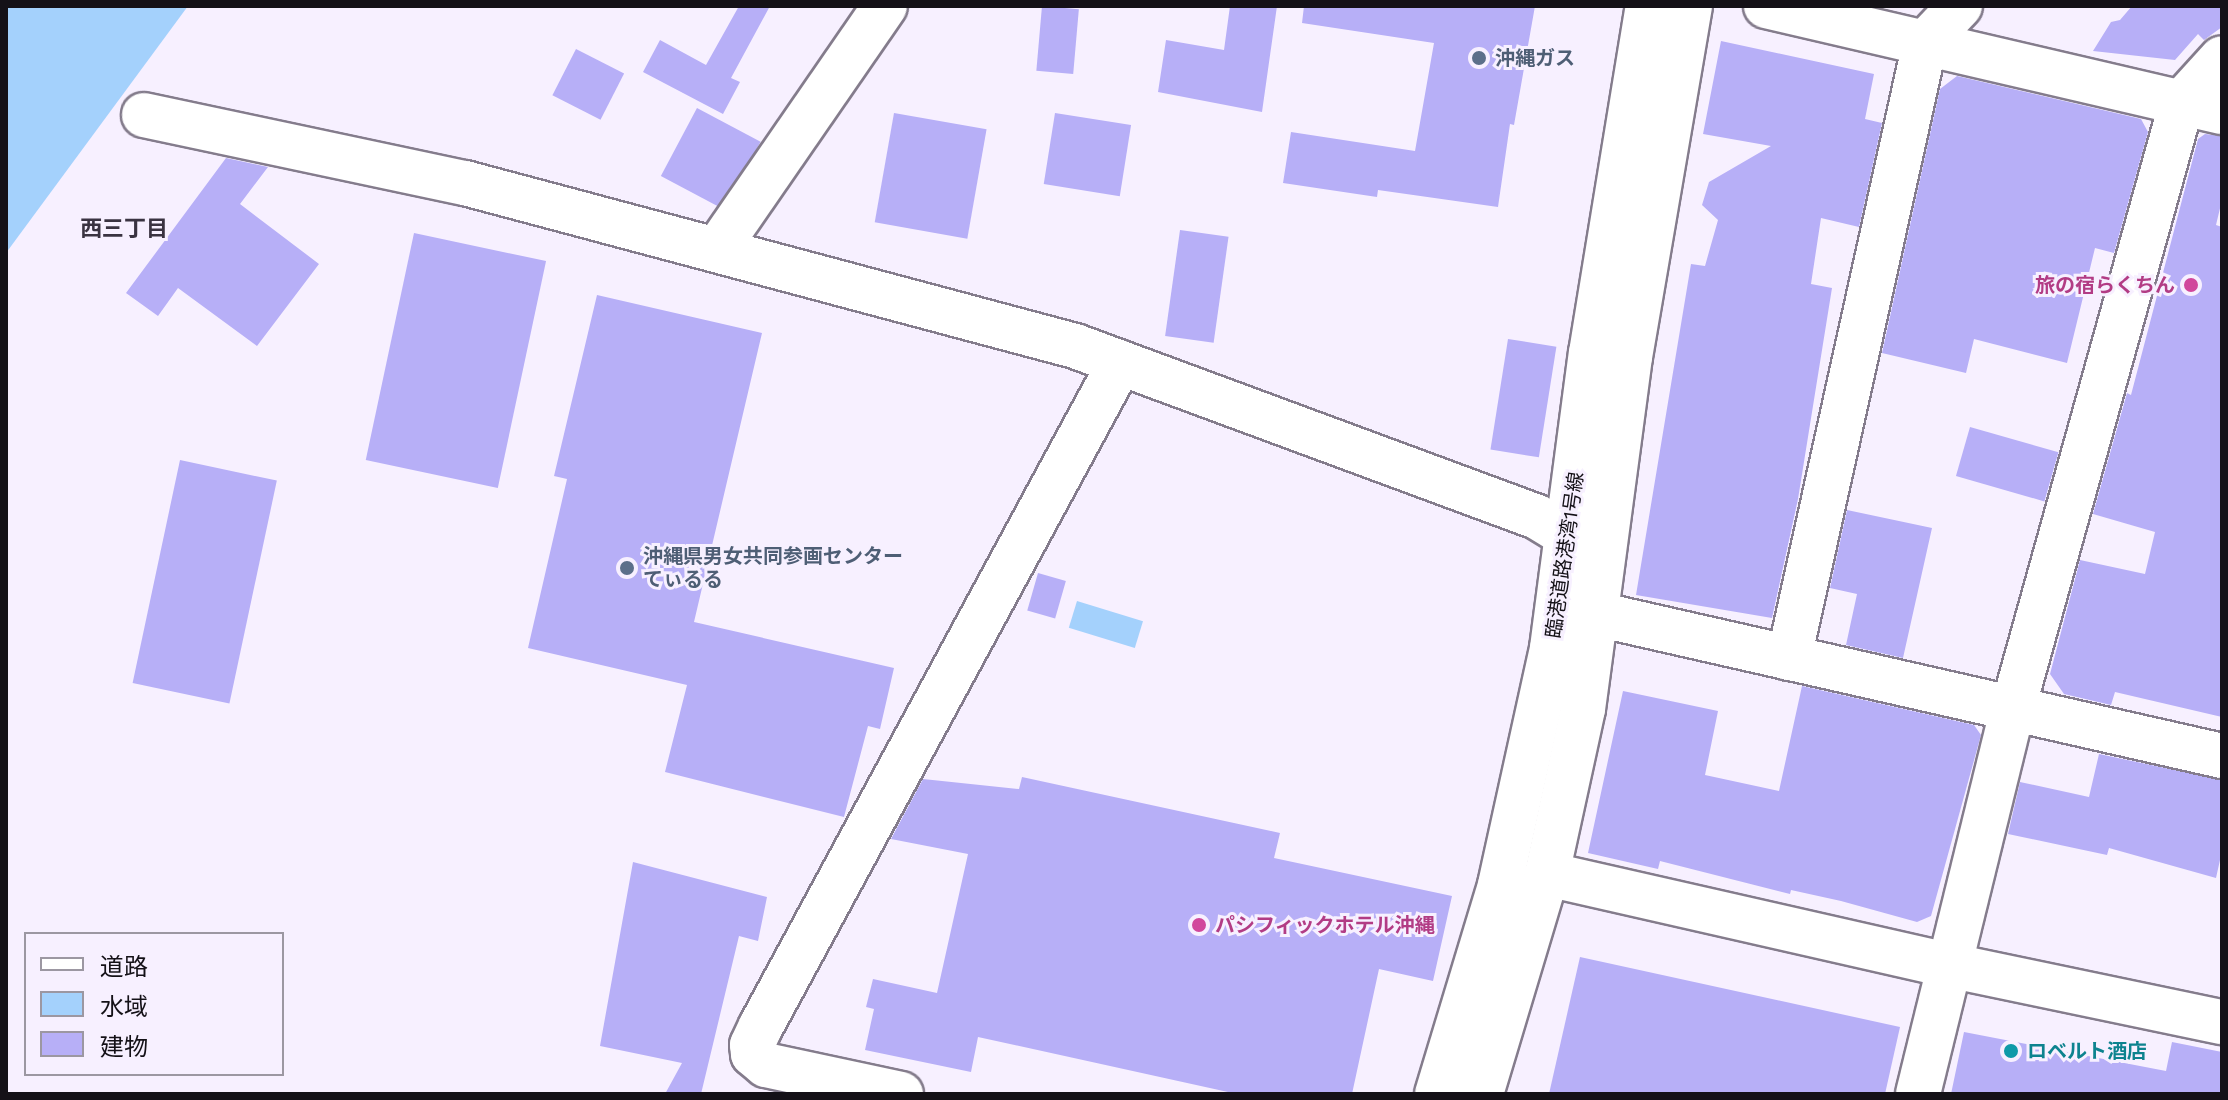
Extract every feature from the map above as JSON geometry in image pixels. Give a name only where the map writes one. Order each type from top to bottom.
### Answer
[{"type":"street","points":[[718,248],[885,6]]},
{"type":"street","name":"臨港道路港湾1号線","points":[[1437,1094],[1481,954],[1518,816],[1552,648],[1591,353],[1648,6]]},
{"type":"street","name":"臨港道路港湾1号線","points":[[1481,1094],[1547,874],[1583,709],[1630,357],[1690,6]]},
{"type":"street","points":[[1789,658],[1925,43],[1960,6]]},
{"type":"street","points":[[1790,8],[1925,43],[2202,107]]},
{"type":"street","points":[[1918,1094],[2013,708],[2202,107],[2222,58]]},
{"type":"street","points":[[144,115],[465,183],[718,248],[1075,346],[1537,517],[1567,535],[1597,614],[2222,756]]},
{"type":"street","points":[[901,1094],[766,1065],[753,1054],[752,1045],[1120,363]]},
{"type":"street","points":[[1547,874],[1948,965],[2222,1022]]},
{"type":"water","points":[[6,6],[188,6],[6,253]]},
{"type":"water","points":[[1077,601],[1143,621],[1135,648],[1069,628]]},
{"type":"building","points":[[739,6],[770,6],[731,78],[740,82],[723,114],[643,72],[660,40],[706,65]]},
{"type":"building","points":[[1042,6],[1079,9],[1073,74],[1036,71]]},
{"type":"building","points":[[1230,6],[1277,6],[1262,112],[1158,92],[1166,40],[1224,50]]},
{"type":"building","points":[[1304,6],[1535,6],[1514,125],[1510,124],[1498,207],[1378,190],[1377,197],[1283,183],[1291,132],[1415,151],[1434,43],[1302,23]]},
{"type":"building","points":[[2132,6],[2222,6],[2222,27],[2204,40],[2198,34],[2175,60],[2093,51],[2111,22],[2120,20]]},
{"type":"building","points":[[1721,41],[1874,74],[1865,119],[1882,123],[1859,227],[1821,218],[1811,284],[1832,288],[1798,499],[1772,618],[1636,595],[1691,264],[1705,266],[1718,220],[1702,205],[1709,182],[1771,146],[1703,134]]},
{"type":"building","points":[[576,49],[624,74],[601,120],[552,95]]},
{"type":"building","points":[[1957,76],[2141,119],[2148,132],[2114,253],[2095,248],[2067,363],[1974,339],[1966,373],[1882,353],[1940,89]]},
{"type":"building","points":[[697,108],[761,142],[724,210],[661,176]]},
{"type":"building","points":[[894,113],[987,129],[967,239],[875,222]]},
{"type":"building","points":[[1055,113],[1131,125],[1120,196],[1044,184]]},
{"type":"building","points":[[2205,134],[2222,136],[2222,200],[2216,225],[2222,227],[2222,717],[2115,692],[2111,705],[2064,694],[2050,674],[2080,560],[2145,574],[2155,532],[2093,514],[2127,393],[2131,395],[2198,139]]},
{"type":"building","points":[[226,158],[268,167],[240,204],[319,264],[257,346],[178,288],[158,316],[126,293]]},
{"type":"building","points":[[1180,230],[1229,237],[1214,343],[1165,336]]},
{"type":"building","points":[[414,233],[546,261],[498,488],[366,460]]},
{"type":"building","points":[[597,295],[762,333],[694,622],[894,668],[880,729],[868,726],[844,817],[665,772],[687,685],[528,648],[567,479],[554,476]]},
{"type":"building","points":[[1508,339],[1556,347],[1539,457],[1490,450]]},
{"type":"building","points":[[1970,427],[2058,452],[2044,501],[1956,476]]},
{"type":"building","points":[[180,460],[277,481],[229,704],[133,683]]},
{"type":"building","points":[[1847,510],[1932,528],[1903,658],[1846,645],[1857,594],[1830,588]]},
{"type":"building","points":[[1038,573],[1066,581],[1055,618],[1027,610]]},
{"type":"building","points":[[1802,686],[1974,725],[1981,735],[1931,916],[1917,922],[1841,901],[1791,890],[1790,894],[1660,861],[1658,869],[1588,853],[1623,691],[1718,711],[1705,775],[1779,791]]},
{"type":"building","points":[[2099,754],[2222,780],[2222,851],[2216,878],[2109,848],[2107,855],[2008,834],[2020,782],[2089,797]]},
{"type":"building","name":"パシフィックホテル沖縄","points":[[1022,777],[1280,833],[1274,858],[1452,896],[1433,981],[1379,969],[1352,1094],[1237,1094],[978,1037],[971,1072],[865,1050],[874,1009],[866,1007],[873,979],[937,993],[968,854],[891,839],[923,779],[1019,789]]},
{"type":"building","points":[[633,862],[767,897],[758,941],[739,936],[701,1094],[665,1094],[682,1063],[600,1046]]},
{"type":"building","points":[[1580,957],[1900,1027],[1885,1094],[1549,1094]]},
{"type":"building","name":"ロベルト酒店","points":[[1964,1032],[2166,1071],[2172,1042],[2222,1052],[2222,1094],[1951,1094]]},
{"type":"place","name":"沖縄ガス","points":[[1479,58]]},
{"type":"place","name":"旅の宿らくちん","points":[[2191,285]]},
{"type":"place","name":"沖縄県男女共同参画センター てぃるる","points":[[627,568]]},
{"type":"place","name":"パシフィックホテル沖縄","points":[[1199,925]]},
{"type":"place","name":"ロベルト酒店","points":[[2011,1051]]},
{"type":"district","name":"西三丁目","points":[[124,229]]}]
